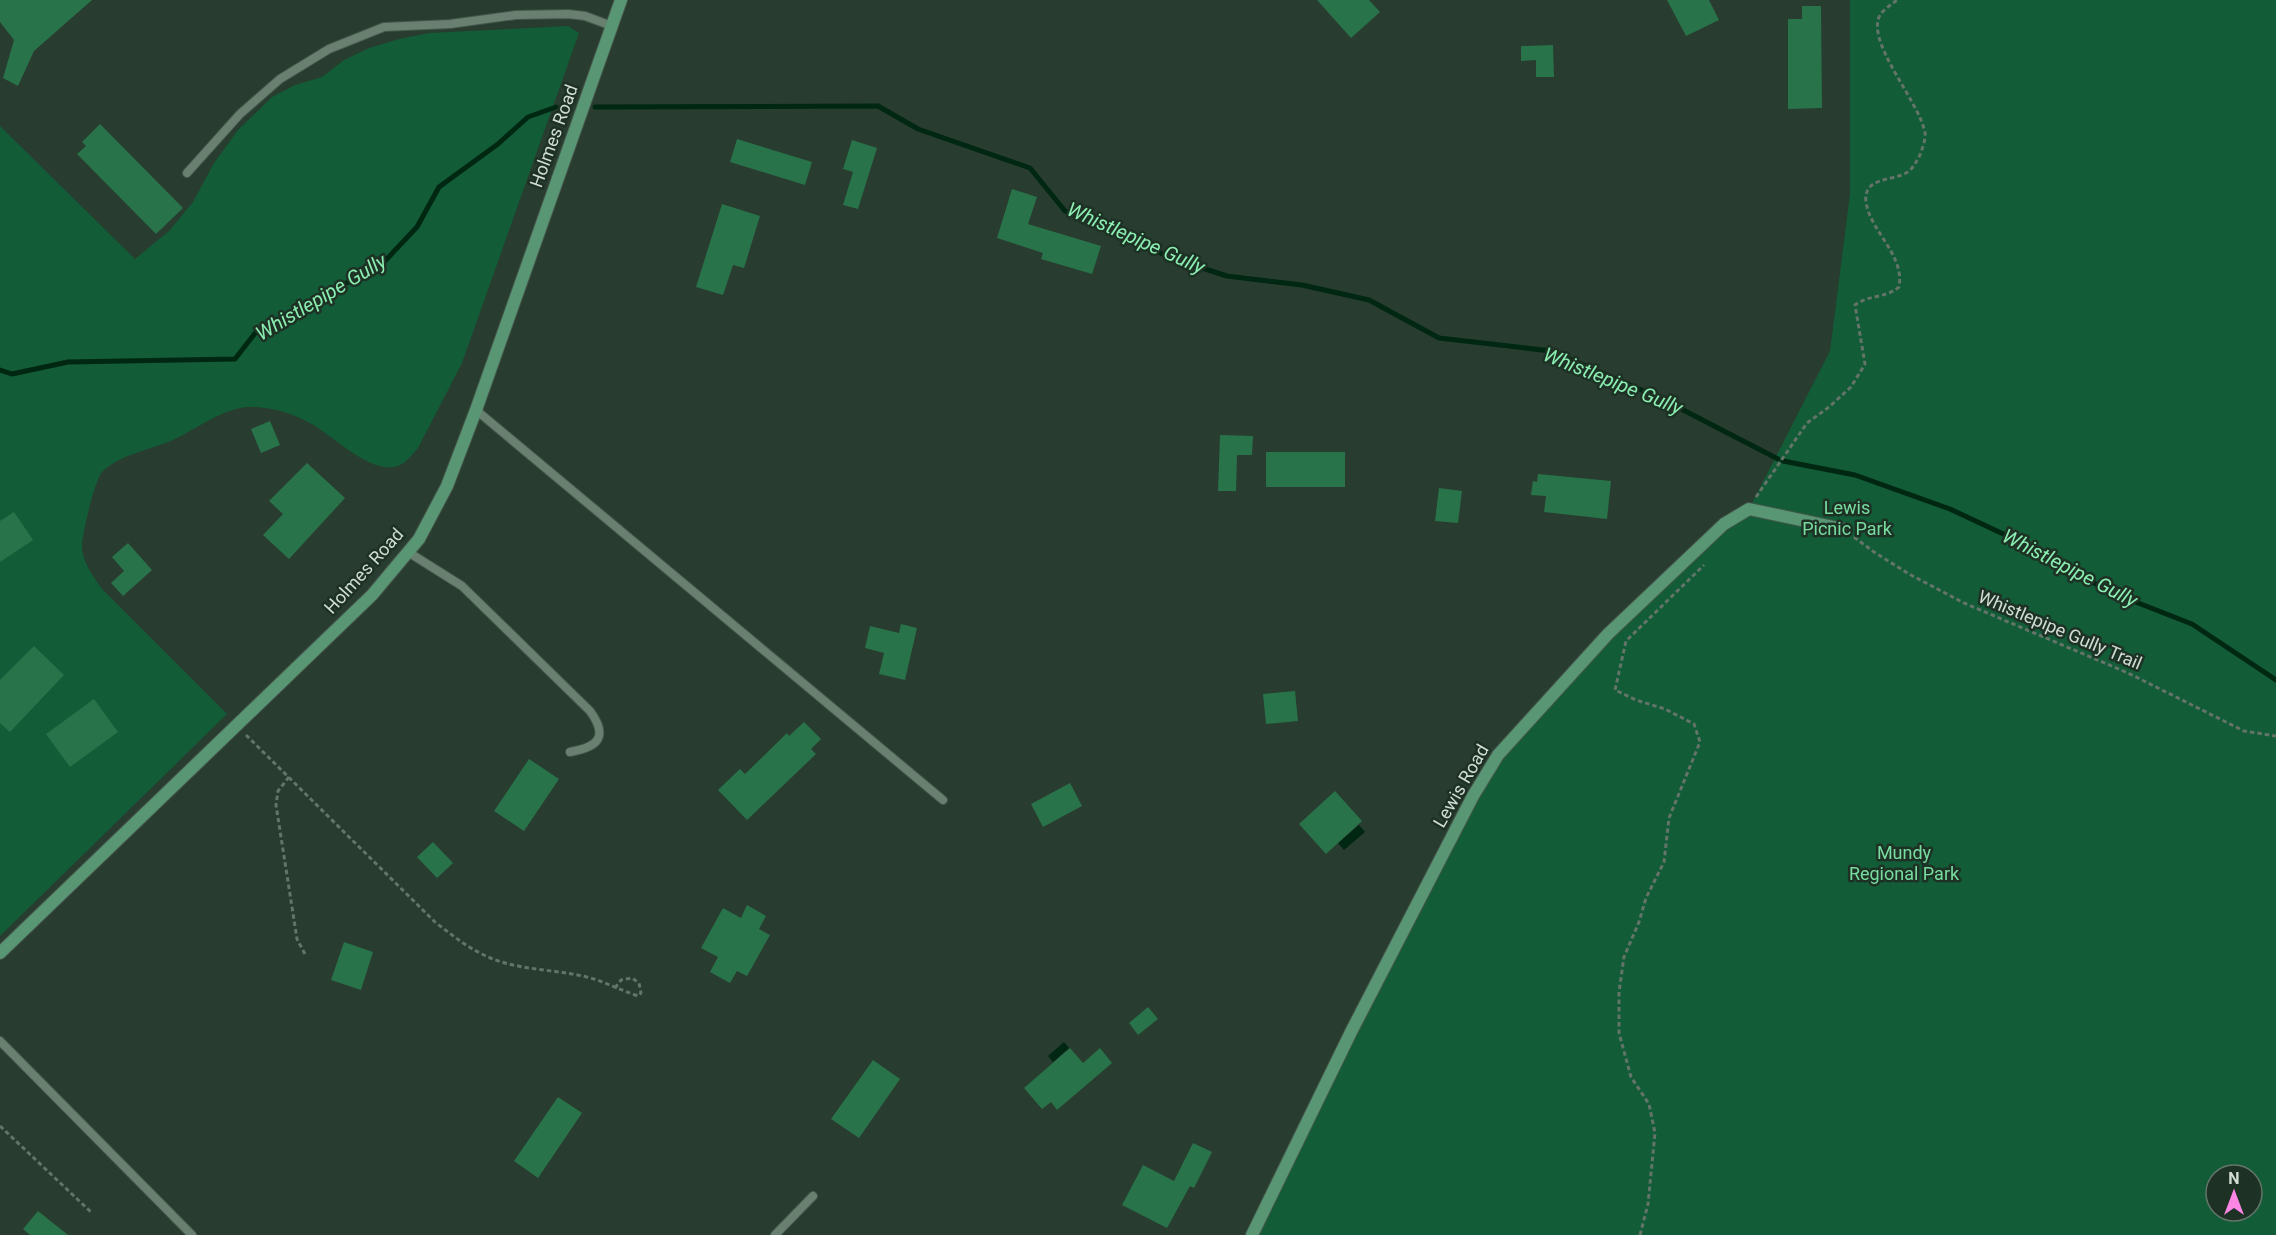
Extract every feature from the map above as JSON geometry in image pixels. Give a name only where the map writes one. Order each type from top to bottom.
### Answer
[{"type":"street","name":"Holmes Road","points":[[0,953],[372,595],[418,539],[447,486],[476,410],[621,0]]},
{"type":"street","points":[[1749,509],[1843,529]]},
{"type":"street","name":"Lewis Road","points":[[1252,1235],[1351,1032],[1473,796],[1498,755],[1608,633],[1724,524],[1749,509]]},
{"type":"lane","points":[[187,173],[240,114],[280,79],[329,49],[384,27],[450,24],[516,15],[558,14],[585,16],[612,26]]},
{"type":"lane","points":[[476,410],[944,800]]},
{"type":"lane","points":[[408,552],[462,586],[590,711],[598,722],[600,734],[598,740],[593,746],[570,752]]},
{"type":"lane","points":[[0,1041],[192,1235]]},
{"type":"lane","points":[[775,1235],[813,1196]]},
{"type":"path","points":[[1749,509],[1807,423],[1851,387],[1865,364],[1855,305],[1860,301],[1893,292],[1899,287],[1900,280],[1889,247],[1869,211],[1866,200],[1868,190],[1875,182],[1905,174],[1913,167],[1921,152],[1925,134],[1913,102],[1886,54],[1876,30],[1880,15],[1897,0]]},
{"type":"path","name":"Whistlepipe Gully Trail","points":[[1843,529],[1900,568],[1964,603],[2128,673],[2244,731],[2276,736]]},
{"type":"path","points":[[1640,1235],[1651,1185],[1655,1133],[1649,1104],[1631,1077],[1619,1033],[1619,992],[1624,957],[1640,922],[1646,898],[1664,862],[1669,818],[1700,742],[1694,724],[1665,709],[1636,700],[1616,690],[1626,640],[1709,560],[1703,543]]},
{"type":"path","points":[[236,726],[436,923],[464,944],[483,955],[506,963],[595,979],[615,988],[638,996],[641,993],[639,983],[632,978],[621,980],[615,988]]},
{"type":"path","points":[[289,777],[278,790],[276,805],[297,939],[306,956]]},
{"type":"path","points":[[0,1126],[92,1213]]},
{"type":"green space","name":"Mundy Regional Park","points":[[1850,0],[2276,0],[2276,1235],[1252,1235],[1498,755],[1608,633],[1749,509],[1830,351],[1850,194]]},
{"type":"green space","points":[[568,26],[579,33],[462,363],[418,448],[407,460],[393,467],[372,464],[303,419],[272,409],[248,407],[219,415],[173,440],[118,461],[102,472],[86,519],[82,546],[88,568],[101,588],[227,714],[0,936],[0,126],[135,259],[169,231],[193,202],[214,163],[238,130],[272,97],[295,85],[322,77],[344,60],[369,48],[399,39],[429,33]]},
{"type":"shaded area","points":[[1359,825],[1365,832],[1344,850],[1338,843]]},
{"type":"shaded area","points":[[1064,1042],[1069,1048],[1053,1062],[1048,1056]]},
{"type":"building","points":[[0,0],[92,0],[34,51],[18,86],[3,78],[14,40],[0,22]]},
{"type":"building","points":[[1317,0],[1369,0],[1380,12],[1351,38]]},
{"type":"building","points":[[1667,0],[1709,0],[1719,20],[1686,36]]},
{"type":"building","points":[[1802,6],[1821,6],[1822,108],[1788,109],[1788,19],[1802,19]]},
{"type":"building","points":[[1553,45],[1554,77],[1536,77],[1536,60],[1521,61],[1521,46]]},
{"type":"building","points":[[100,124],[183,208],[156,234],[77,154],[86,146],[82,142]]},
{"type":"building","points":[[737,139],[812,162],[805,185],[730,162]]},
{"type":"building","points":[[852,140],[877,148],[858,209],[843,205],[853,172],[843,169]]},
{"type":"building","points":[[1012,189],[1037,197],[1028,224],[1101,246],[1092,274],[1041,259],[1043,253],[997,238]]},
{"type":"building","points":[[722,204],[760,216],[744,268],[733,265],[723,295],[696,287]]},
{"type":"building","points":[[270,421],[280,445],[261,453],[251,429]]},
{"type":"building","points":[[1220,435],[1253,436],[1252,455],[1237,455],[1236,491],[1218,491]]},
{"type":"building","points":[[1266,452],[1345,452],[1345,487],[1266,487]]},
{"type":"building","points":[[307,463],[345,498],[289,559],[263,535],[283,514],[269,501]]},
{"type":"building","points":[[1538,474],[1611,481],[1607,519],[1544,512],[1546,496],[1531,495],[1533,481],[1537,482]]},
{"type":"building","points":[[1439,488],[1462,491],[1458,523],[1435,521]]},
{"type":"building","points":[[14,512],[33,540],[0,562],[0,521]]},
{"type":"building","points":[[128,543],[152,570],[123,596],[111,583],[124,571],[112,557]]},
{"type":"building","points":[[901,624],[917,628],[905,680],[879,674],[884,653],[865,648],[870,626],[899,633]]},
{"type":"building","points":[[34,646],[64,675],[10,732],[0,723],[0,680]]},
{"type":"building","points":[[1295,691],[1298,721],[1266,724],[1263,694]]},
{"type":"building","points":[[94,699],[118,732],[70,767],[46,734]]},
{"type":"building","points":[[804,722],[821,739],[811,749],[816,754],[747,820],[718,790],[740,769],[745,774],[787,733],[789,736]]},
{"type":"building","points":[[529,759],[559,779],[524,831],[494,811]]},
{"type":"building","points":[[1070,783],[1082,806],[1043,827],[1031,804]]},
{"type":"building","points":[[1335,791],[1362,821],[1326,854],[1299,824]]},
{"type":"building","points":[[433,842],[453,863],[437,878],[417,857]]},
{"type":"building","points":[[747,905],[766,916],[759,929],[770,935],[747,976],[737,971],[730,983],[710,972],[718,957],[701,948],[723,908],[741,918]]},
{"type":"building","points":[[344,942],[373,952],[361,990],[331,980]]},
{"type":"building","points":[[1148,1007],[1158,1019],[1138,1035],[1129,1023]]},
{"type":"building","points":[[1070,1048],[1083,1063],[1100,1048],[1112,1063],[1057,1110],[1051,1102],[1042,1109],[1024,1088]]},
{"type":"building","points":[[873,1060],[900,1079],[859,1138],[831,1119]]},
{"type":"building","points":[[558,1097],[582,1113],[538,1178],[514,1161]]},
{"type":"building","points":[[1193,1143],[1212,1152],[1194,1188],[1190,1186],[1167,1228],[1122,1205],[1143,1165],[1174,1181]]},
{"type":"building","points":[[38,1211],[68,1235],[30,1235],[23,1229]]},
{"type":"waterway","name":"Whistlepipe Gully","points":[[595,107],[878,106],[918,129],[1030,168],[1065,211],[1174,259],[1227,276],[1302,285],[1369,300],[1439,338],[1551,351],[1660,398],[1778,459]]},
{"type":"waterway","name":"Whistlepipe Gully","points":[[0,370],[12,374],[68,362],[235,359],[256,332],[383,263],[417,227],[439,187],[498,144],[528,117],[556,107]]},
{"type":"waterway","name":"Whistlepipe Gully","points":[[1783,461],[1855,475],[1950,509],[2031,547],[2110,592],[2192,624],[2276,680]]},
{"type":"park label","name":"Lewis Picnic Park","points":[[1847,518]]}]
